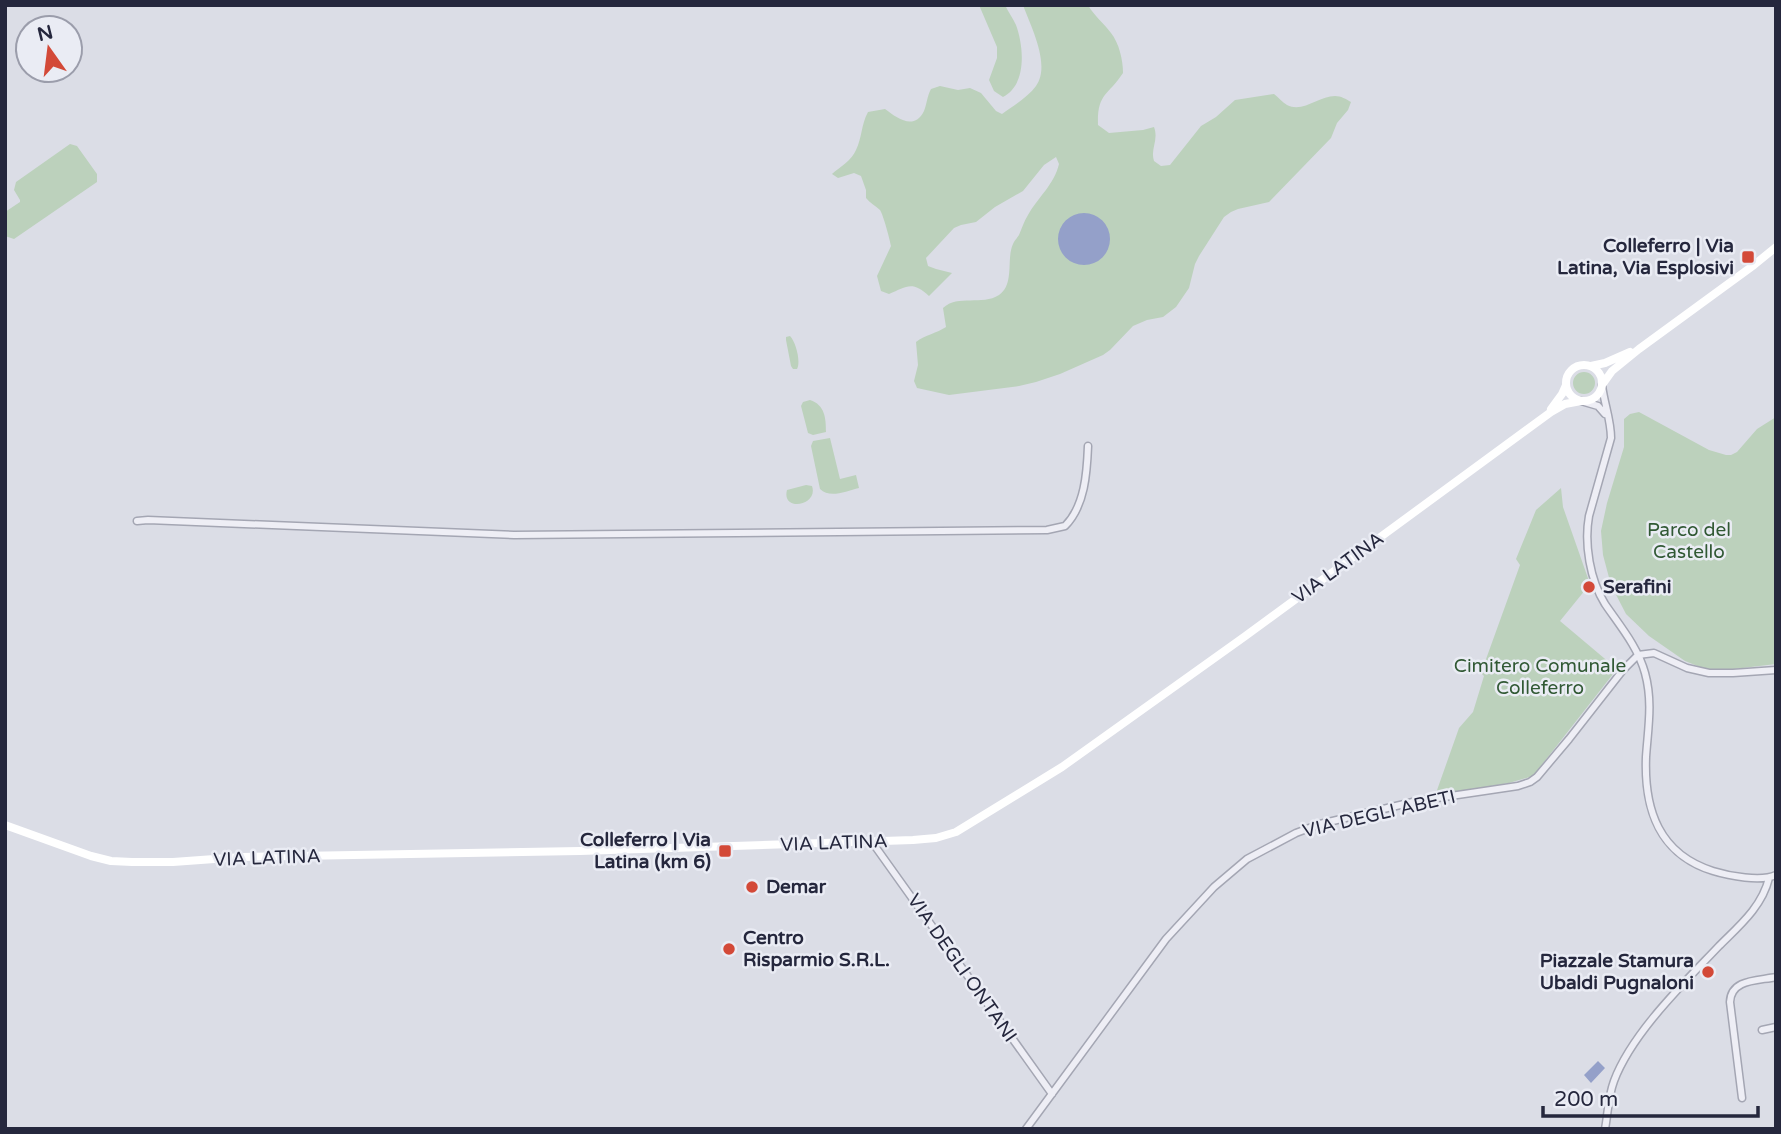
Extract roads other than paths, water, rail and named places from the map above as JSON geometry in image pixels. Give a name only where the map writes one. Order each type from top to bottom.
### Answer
[{"type":"main road","name":"VIA LATINA","points":[[5,825],[86,855],[132,862],[872,842],[924,840],[947,835],[969,825],[1062,767],[1223,653],[1559,407],[1595,397],[1601,391],[1609,373],[1776,247]]},
{"type":"main road","name":"VIA LATINA","points":[[1754,265],[1776,253]]},
{"type":"main road","name":"VIA LATINA","points":[[1538,422],[1558,400],[1574,368],[1605,363],[1639,349]]},
{"type":"main road","points":[[1591,366],[1600,374],[1602,385]]},
{"type":"main road","points":[[1566,385],[1571,395],[1581,401]]},
{"type":"street","points":[[1602,385],[1610,425],[1610,442],[1588,524],[1588,547],[1599,592],[1622,627],[1645,671],[1650,696],[1646,767],[1653,818],[1661,834],[1680,854],[1705,868],[1728,875],[1773,877],[1756,907],[1677,990],[1629,1052],[1612,1086],[1605,1129]]},
{"type":"street","points":[[1581,401],[1600,407],[1610,425]]},
{"type":"street","points":[[137,522],[148,520],[514,535],[1047,530],[1063,527],[1073,517],[1086,479],[1088,446]]},
{"type":"street","points":[[1638,655],[1654,653],[1688,668],[1709,673],[1776,670]]},
{"type":"street","name":"VIA DEGLI ABETI","points":[[1026,1129],[1166,939],[1219,883],[1243,862],[1320,824],[1417,801],[1530,782],[1554,758],[1618,676],[1638,655]]},
{"type":"street","name":"VIA DEGLI ONTANI","points":[[872,842],[1052,1094]]},
{"type":"street","points":[[1742,1098],[1730,994],[1741,984],[1776,977]]},
{"type":"street","points":[[1762,1030],[1776,1027]]},
{"type":"water","points":[[1084,213],[1103,220],[1110,239],[1103,258],[1084,265],[1065,258],[1058,239],[1065,220]]},
{"type":"water","points":[[1598,1061],[1605,1068],[1591,1083],[1584,1075]]},
{"type":"place","name":"Colleferro | Via Latina, Via Esplosivi","points":[[1748,257]]},
{"type":"place","name":"Serafini","points":[[1589,587]]},
{"type":"place","name":"Colleferro | Via Latina (km 6)","points":[[725,851]]},
{"type":"place","name":"Demar","points":[[752,887]]},
{"type":"place","name":"Centro Risparmio S.R.L.","points":[[729,949]]},
{"type":"place","name":"Piazzale Stamura Ubaldi Pugnaloni","points":[[1708,972]]},
{"type":"park label","name":"Parco del Castello","points":[[1689,541]]},
{"type":"park label","name":"Cimitero Comunale Colleferro","points":[[1540,677]]}]
